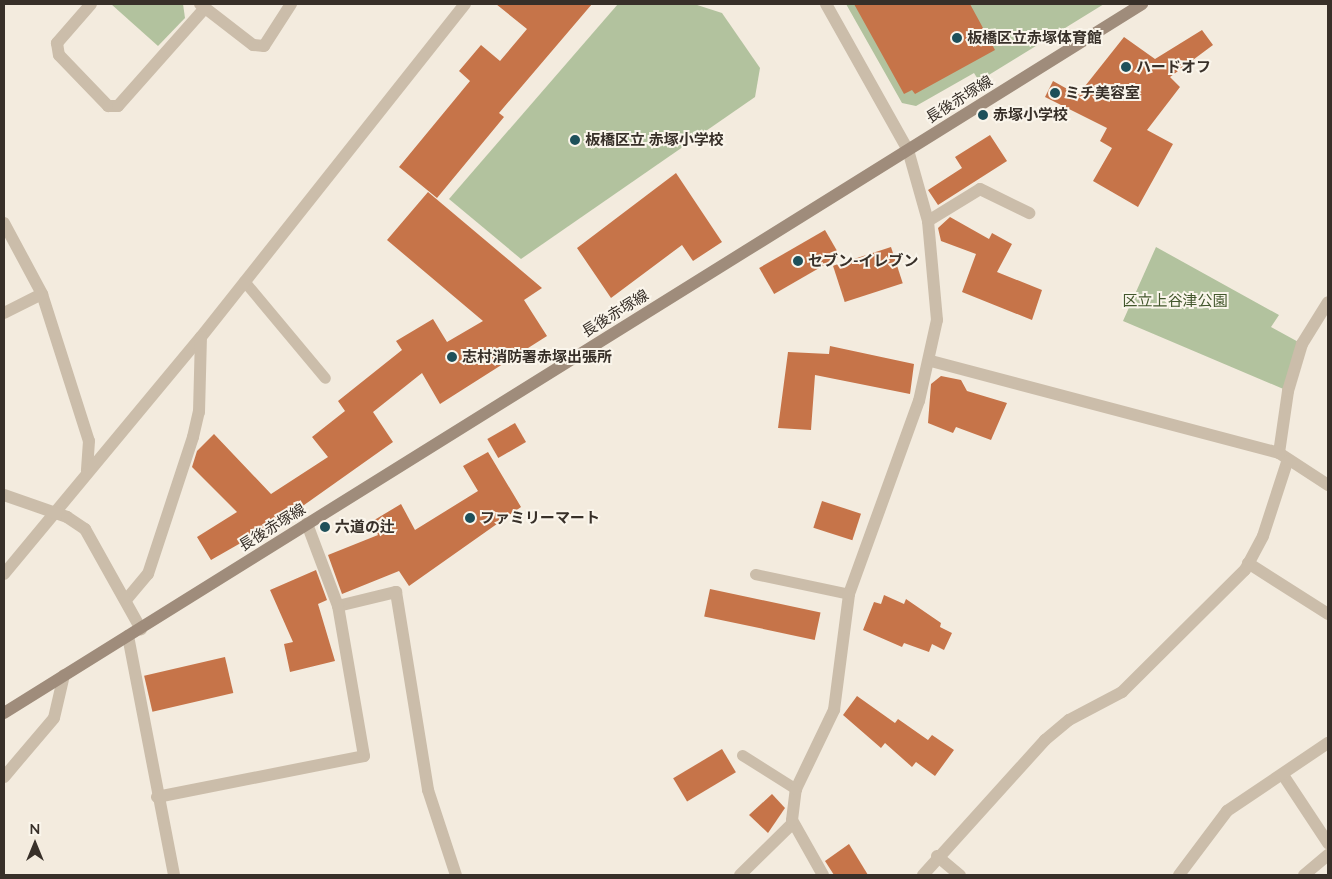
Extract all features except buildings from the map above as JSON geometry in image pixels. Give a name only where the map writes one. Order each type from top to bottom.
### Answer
[{"type":"main road","name":"長後赤塚線","points":[[4,712],[141,629],[1142,4]]},
{"type":"street","points":[[91,4],[57,42],[59,56],[108,106],[118,106],[203,6],[253,46],[264,46],[291,4]]},
{"type":"street","points":[[4,574],[87,471],[201,337],[465,4]]},
{"type":"street","points":[[823,875],[794,823],[796,789],[834,710],[849,594],[930,364],[936,311],[928,221],[908,150],[826,4]]},
{"type":"street","points":[[928,221],[980,189],[1029,212]]},
{"type":"street","points":[[4,222],[42,294],[89,441],[87,471]]},
{"type":"street","points":[[4,314],[42,294]]},
{"type":"street","points":[[922,875],[936,856],[1045,740],[1069,720],[1122,692],[1248,563],[1263,536],[1283,457],[1288,391],[1302,344],[1328,302]]},
{"type":"street","points":[[126,600],[148,574],[193,437],[199,412],[201,337]]},
{"type":"street","points":[[930,364],[1283,457],[1328,485]]},
{"type":"street","points":[[4,495],[54,513],[85,528],[141,629]]},
{"type":"street","points":[[157,797],[364,756],[338,606],[307,524]]},
{"type":"street","points":[[1248,563],[1328,614]]},
{"type":"street","points":[[338,606],[396,592],[428,790],[456,875]]},
{"type":"street","points":[[128,636],[157,797],[174,875]]},
{"type":"street","points":[[4,777],[54,718],[64,675]]},
{"type":"street","points":[[1179,875],[1227,811],[1328,743]]},
{"type":"street","points":[[1282,775],[1328,843]]},
{"type":"street","points":[[740,875],[794,823]]},
{"type":"street","points":[[1304,875],[1328,855]]},
{"type":"street","points":[[936,856],[960,875]]},
{"type":"lane","points":[[244,281],[325,378]]},
{"type":"lane","points":[[755,574],[849,594]]},
{"type":"lane","points":[[742,754],[796,789]]},
{"type":"green space","points":[[111,4],[183,4],[185,18],[158,46]]},
{"type":"green space","points":[[618,4],[694,4],[722,13],[760,68],[755,97],[521,259],[449,199]]},
{"type":"green space","name":"板橋区立赤塚体育館","points":[[846,4],[1104,4],[979,81],[974,73],[916,106],[902,103]]},
{"type":"green space","name":"区立上谷津公園","points":[[1156,247],[1279,315],[1271,327],[1302,344],[1288,391],[1123,321]]},
{"type":"place","name":"板橋区立赤塚体育館","points":[[957,38]]},
{"type":"place","name":"ハードオフ","points":[[1126,67]]},
{"type":"place","name":"ミチ美容室","points":[[1055,93]]},
{"type":"place","name":"赤塚小学校","points":[[983,115]]},
{"type":"place","name":"板橋区立 赤塚小学校","points":[[575,140]]},
{"type":"place","name":"セブン-イレブン","points":[[798,261]]},
{"type":"place","name":"志村消防署赤塚出張所","points":[[452,357]]},
{"type":"place","name":"ファミリーマート","points":[[470,518]]},
{"type":"place","name":"六道の辻","points":[[325,527]]}]
